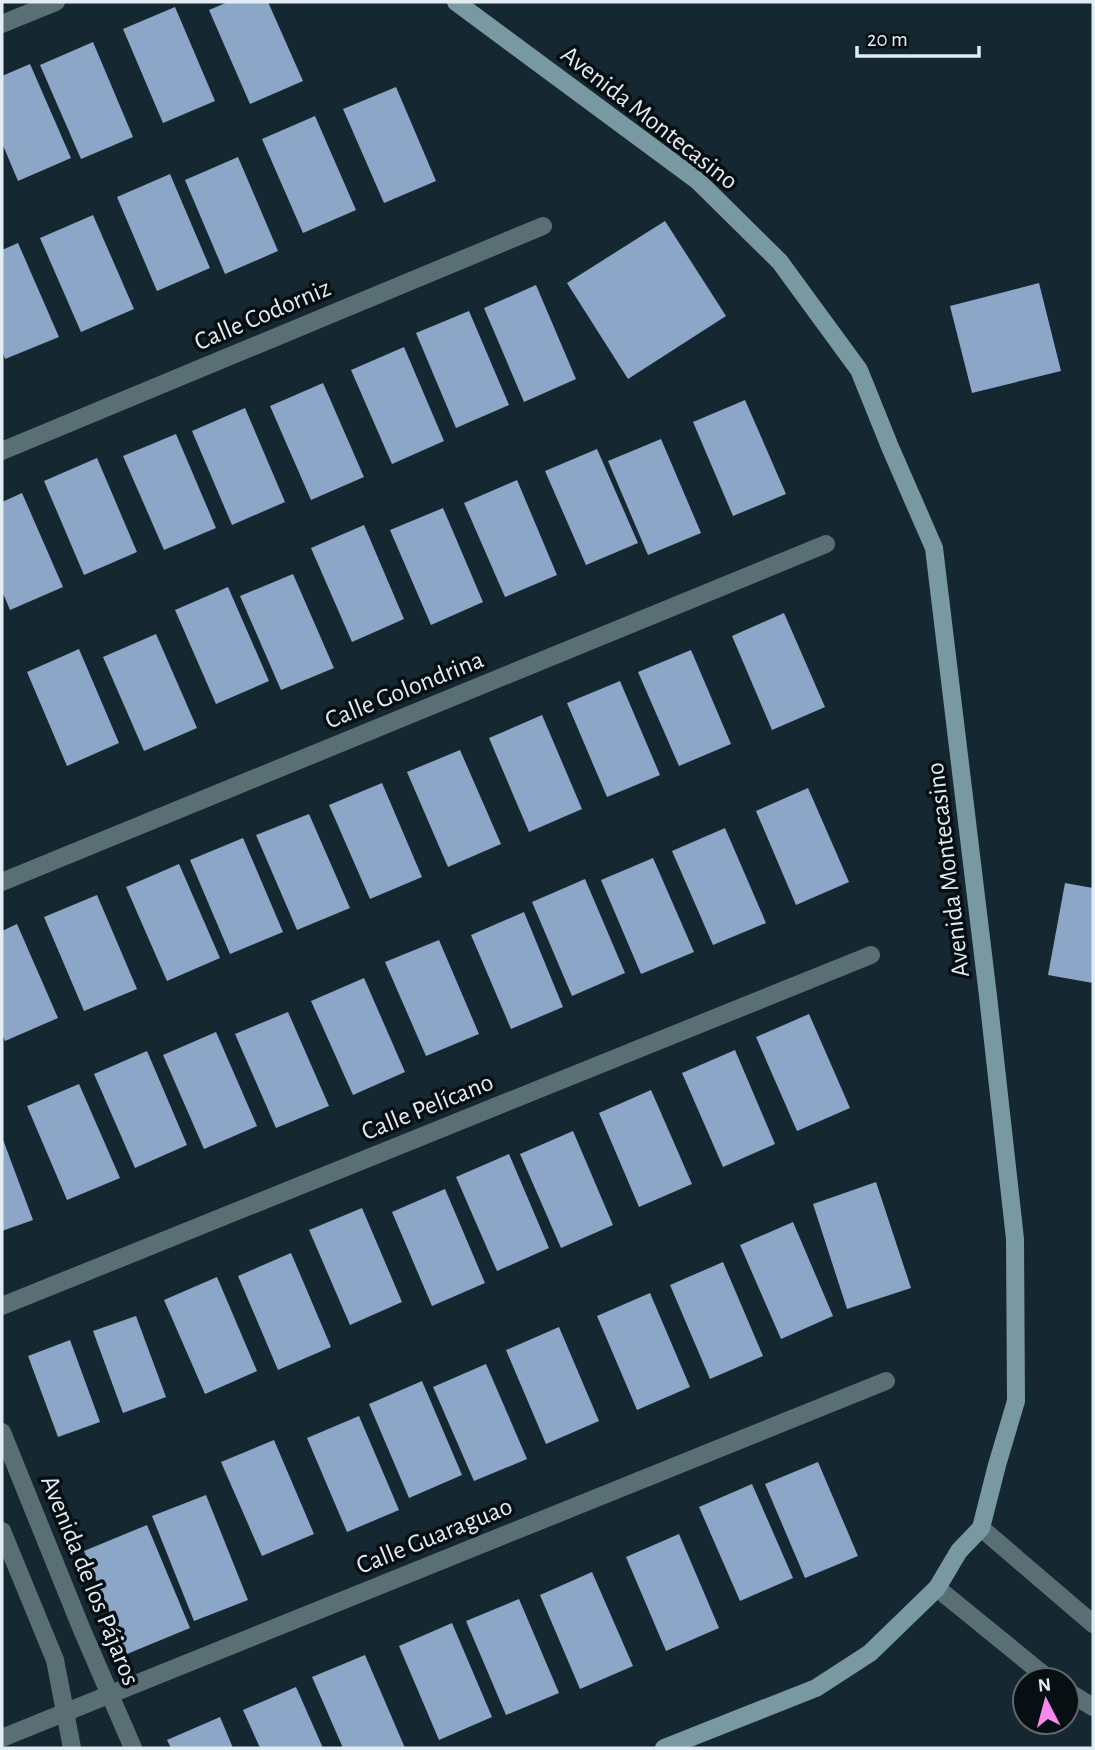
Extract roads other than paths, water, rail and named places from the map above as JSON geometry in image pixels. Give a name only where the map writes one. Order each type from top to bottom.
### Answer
[{"type":"street","points":[[2,24],[56,2]]},
{"type":"street","name":"Avenida Montecasino","points":[[456,2],[698,181],[780,262],[859,370],[934,548],[985,969],[1015,1239],[1016,1401],[981,1528],[959,1551],[937,1588],[870,1653],[816,1688],[664,1748]]},
{"type":"street","name":"Calle Codorniz","points":[[2,451],[543,226]]},
{"type":"street","name":"Calle Golondrina","points":[[2,882],[826,544]]},
{"type":"street","name":"Calle Pelícano","points":[[2,1306],[872,955]]},
{"type":"street","name":"Calle Guaraguao","points":[[2,1738],[886,1381]]},
{"type":"street","name":"Avenida de los Pájaros","points":[[2,1432],[133,1748]]},
{"type":"street","points":[[981,1528],[1093,1625]]},
{"type":"street","points":[[2,1531],[55,1660],[72,1748]]},
{"type":"street","points":[[937,1588],[1032,1666]]}]
